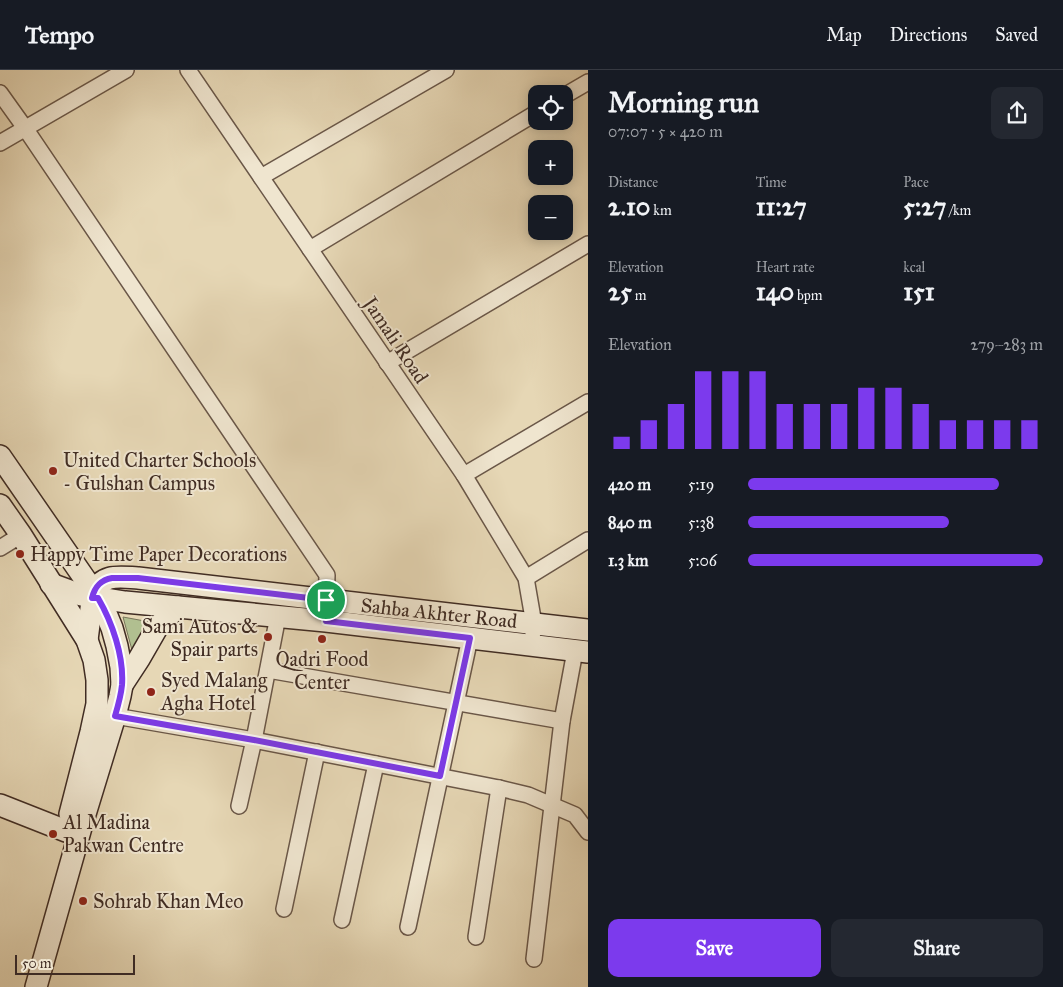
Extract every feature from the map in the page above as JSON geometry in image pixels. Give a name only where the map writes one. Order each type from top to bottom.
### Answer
[{"type":"main road","points":[[0,456],[105,611],[112,628],[121,667],[122,684],[115,716],[36,987]]},
{"type":"main road","points":[[0,505],[87,640],[94,660],[97,680],[97,704],[91,732],[46,905],[21,987]]},
{"type":"main road","name":"Sahba Akhter Road","points":[[94,596],[96,587],[101,581],[112,578],[138,578],[470,638],[582,652]]},
{"type":"main road","name":"Sahba Akhter Road","points":[[51,584],[74,593],[94,596],[178,607],[278,616],[326,611],[534,624],[588,630]]},
{"type":"main road","points":[[87,640],[94,596]]},
{"type":"main road","points":[[122,684],[158,626],[178,607]]},
{"type":"main road","points":[[0,805],[66,830]]},
{"type":"street","points":[[0,143],[126,70]]},
{"type":"street","name":"Jamali Road","points":[[188,70],[464,475],[526,578],[534,624],[531,646]]},
{"type":"street","points":[[261,177],[446,70]]},
{"type":"street","points":[[573,91],[588,82]]},
{"type":"street","points":[[0,93],[327,575],[326,611]]},
{"type":"street","points":[[310,249],[528,118]]},
{"type":"street","points":[[387,363],[588,244]]},
{"type":"street","points":[[464,475],[588,402]]},
{"type":"street","points":[[0,548],[21,535]]},
{"type":"street","points":[[526,578],[588,540]]},
{"type":"street","points":[[239,806],[278,616]]},
{"type":"street","points":[[408,927],[470,638]]},
{"type":"street","points":[[534,960],[562,721],[582,652]]},
{"type":"street","points":[[268,670],[562,721]]},
{"type":"street","points":[[115,716],[254,740],[499,788],[528,795],[576,815],[587,828]]},
{"type":"street","points":[[284,908],[317,752]]},
{"type":"street","points":[[342,920],[376,764]]},
{"type":"street","points":[[476,937],[499,788]]},
{"type":"green space","points":[[123,617],[150,622],[132,650]]},
{"type":"place","name":"United Charter Schools - Gulshan Campus","points":[[53,471]]},
{"type":"place","name":"Happy Time Paper Decorations","points":[[20,554]]},
{"type":"place","name":"Sami Autos & Spair parts","points":[[268,637]]},
{"type":"place","name":"Qadri Food Center","points":[[322,639]]},
{"type":"place","name":"Syed Malang Agha Hotel","points":[[151,692]]},
{"type":"place","name":"Al Madina Pakwan Centre","points":[[53,834]]},
{"type":"place","name":"Sohrab Khan Meo","points":[[83,901]]},
{"type":"route","points":[[112,578],[138,578],[326,600],[326,621],[470,638],[440,776],[254,740],[115,716],[122,684],[121,667],[112,628],[105,611],[98,598],[92,598],[96,587],[101,581],[112,578]]}]
